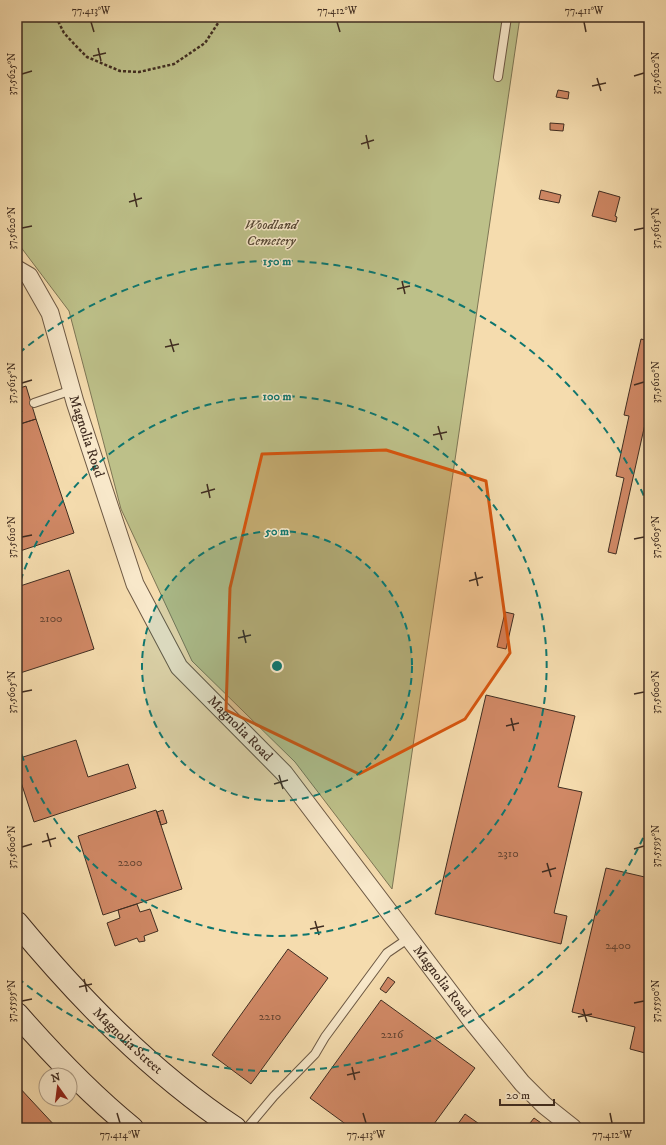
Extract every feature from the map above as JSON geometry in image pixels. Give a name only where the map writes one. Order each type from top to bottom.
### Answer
[{"type":"main road","name":"Magnolia Street","points":[[17,923],[66,980],[114,1030],[158,1071],[206,1109],[234,1128]]},
{"type":"main road","points":[[17,1014],[59,1061],[104,1105],[132,1128]]},
{"type":"street","name":"Magnolia Road","points":[[17,269],[29,276],[50,313],[72,390],[135,584],[180,667],[284,773],[474,1024],[522,1083],[544,1105],[572,1128]]},
{"type":"lane","points":[[498,77],[507,17]]},
{"type":"lane","points":[[34,403],[72,390]]},
{"type":"lane","points":[[247,1128],[274,1096],[315,1054],[325,1037],[387,953],[409,938]]},
{"type":"path","points":[[56,17],[64,33],[87,57],[120,71],[139,72],[174,64],[205,43],[222,17]]},
{"type":"highlighted area","points":[[386,450],[486,481],[510,653],[465,719],[359,774],[226,710],[230,588],[262,454]]},
{"type":"green space","name":"Woodland Cemetery","points":[[17,17],[520,17],[392,889],[295,762],[192,661],[121,509],[69,311],[17,242]]},
{"type":"building","points":[[558,90],[569,92],[568,99],[556,97]]},
{"type":"building","points":[[550,123],[564,124],[563,131],[550,130]]},
{"type":"building","points":[[541,190],[561,195],[559,203],[539,199]]},
{"type":"building","points":[[599,191],[620,197],[615,216],[617,217],[616,222],[592,216]]},
{"type":"building","points":[[641,339],[649,341],[649,406],[616,554],[608,552],[624,478],[616,476],[629,416],[624,415]]},
{"type":"building","points":[[26,386],[36,419],[17,425],[17,413],[22,412],[17,396],[17,389]]},
{"type":"building","points":[[36,419],[74,533],[17,552],[17,425]]},
{"type":"building","points":[[69,570],[94,649],[17,674],[17,587]]},
{"type":"building","points":[[505,612],[514,614],[506,649],[497,647]]},
{"type":"building","points":[[486,695],[575,716],[558,787],[582,792],[554,913],[567,916],[561,944],[435,914]]},
{"type":"building","points":[[76,740],[88,777],[128,764],[136,788],[34,822],[17,770],[17,759]]},
{"type":"building","points":[[156,810],[182,889],[103,915],[78,836]]},
{"type":"building","points":[[163,810],[167,823],[161,825],[157,812]]},
{"type":"building","points":[[606,868],[649,878],[649,1054],[630,1049],[635,1027],[572,1012]]},
{"type":"building","points":[[137,904],[140,912],[150,909],[158,931],[144,936],[145,941],[139,942],[137,938],[115,946],[107,923],[120,918],[118,910]]},
{"type":"building","points":[[288,949],[328,978],[251,1084],[212,1055]]},
{"type":"building","points":[[388,977],[395,982],[386,993],[380,989]]},
{"type":"building","points":[[381,1000],[475,1068],[431,1128],[351,1128],[310,1098]]},
{"type":"building","points":[[17,1085],[57,1128],[17,1128]]},
{"type":"building","points":[[465,1114],[485,1128],[455,1128]]},
{"type":"building","points":[[534,1118],[544,1125],[542,1128],[526,1128]]}]
